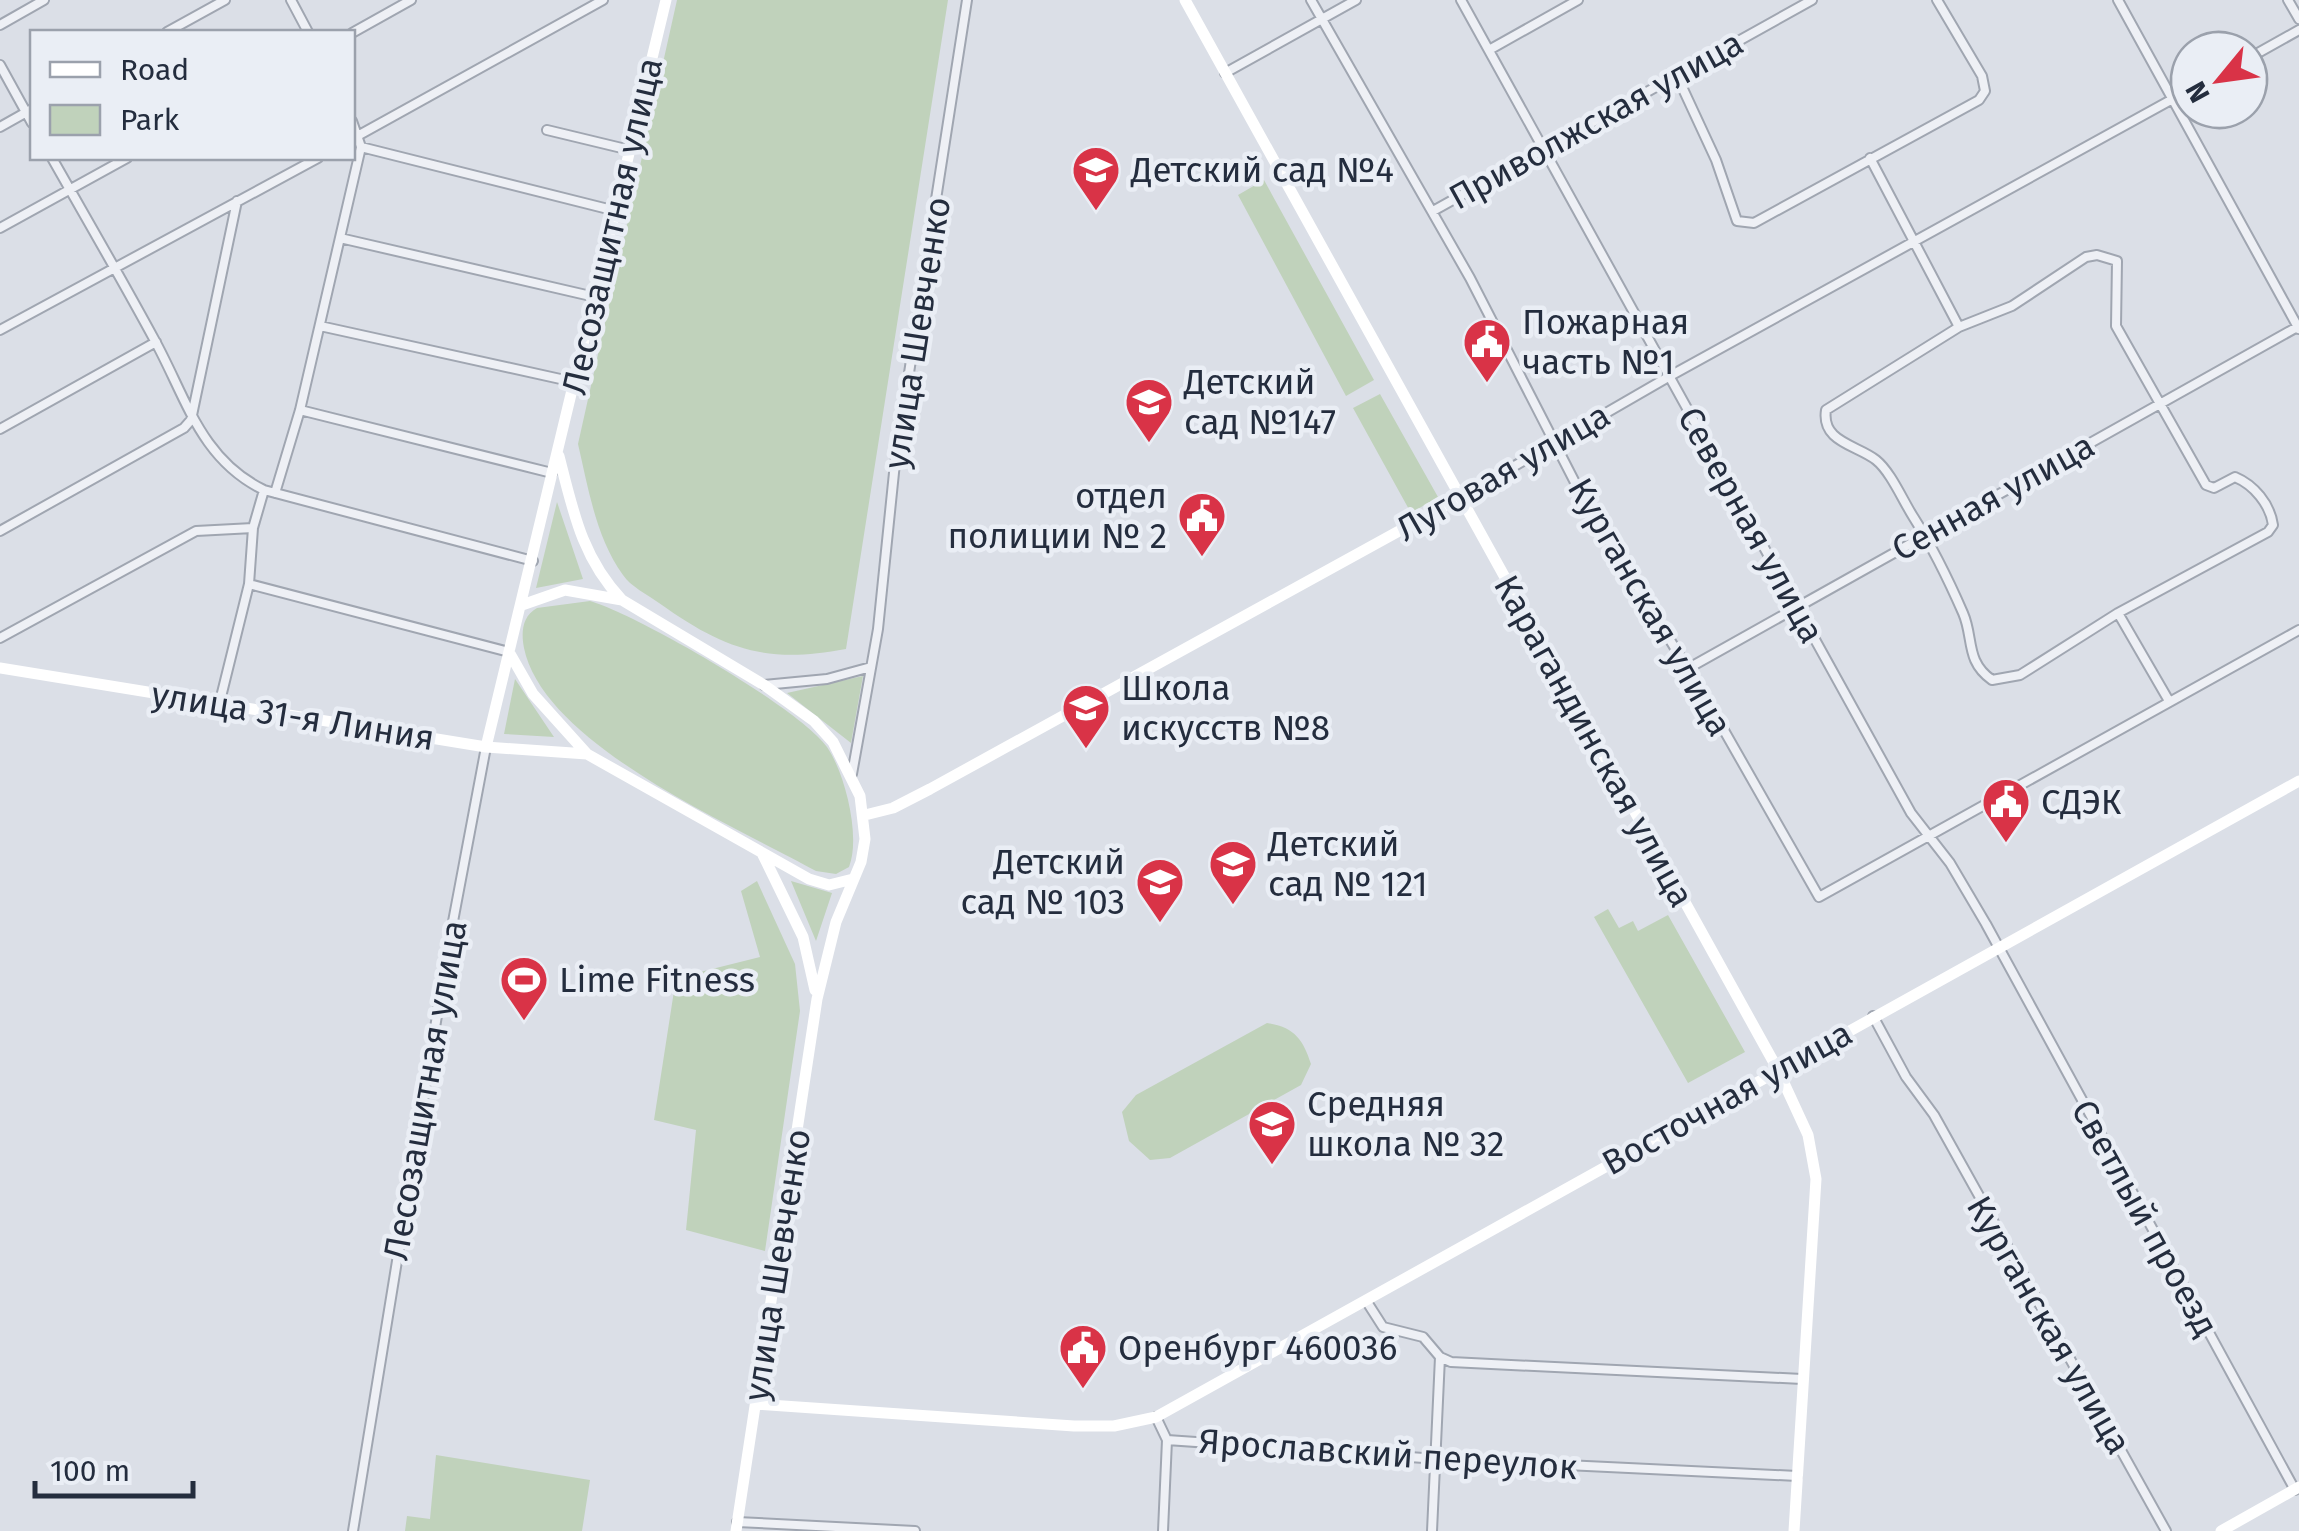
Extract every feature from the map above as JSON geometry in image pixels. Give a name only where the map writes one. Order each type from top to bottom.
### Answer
[{"type":"main road","name":"Лесозащитная улица","points":[[486,747],[666,0]]},
{"type":"main road","name":"Карагандинская улица","points":[[1184,0],[1778,1070],[1808,1136],[1816,1180],[1794,1531]]},
{"type":"main road","name":"Лесозащитная улица","points":[[558,452],[583,546],[600,577],[622,600]]},
{"type":"main road","name":"Луговая улица","points":[[865,816],[893,808],[930,789],[1459,498]]},
{"type":"main road","points":[[522,605],[566,590],[622,600],[764,685],[826,732],[852,774],[865,816]]},
{"type":"main road","points":[[509,652],[532,694],[587,754],[822,884],[853,879]]},
{"type":"main road","name":"улица 31-я Линия","points":[[0,668],[486,747],[587,754]]},
{"type":"main road","name":"Восточная улица","points":[[1156,1417],[2299,781]]},
{"type":"main road","name":"улица Шевченко","points":[[737,1526],[817,1000],[830,942],[861,862],[865,816]]},
{"type":"main road","name":"улица Шевченко","points":[[764,854],[803,936],[817,1000]]},
{"type":"main road","name":"Ярославский переулок","points":[[756,1404],[1074,1426],[1114,1426],[1156,1417]]},
{"type":"main road","points":[[2221,1531],[2297,1489]]},
{"type":"street","points":[[0,24],[44,0]]},
{"type":"street","points":[[171,30],[225,0]]},
{"type":"street","points":[[291,0],[307,30]]},
{"type":"street","points":[[355,30],[411,0]]},
{"type":"street","points":[[275,493],[300,410],[361,148],[356,137],[603,0]]},
{"type":"street","name":"улица Шевченко","points":[[852,774],[871,667],[896,463],[967,0]]},
{"type":"street","name":"Курганская улица","points":[[1311,0],[1432,211],[1584,500],[1819,897],[1929,836]]},
{"type":"street","points":[[1225,73],[1356,0]]},
{"type":"street","name":"Северная улица","points":[[1461,0],[1911,813],[1950,863],[1997,946]]},
{"type":"street","points":[[1488,50],[1578,0]]},
{"type":"street","name":"Приволжская улица","points":[[1432,211],[1812,0]]},
{"type":"street","points":[[1677,76],[1716,160],[1736,222],[1754,222],[1979,100],[1985,91],[1982,76],[1937,0]]},
{"type":"street","points":[[2118,0],[2169,89]]},
{"type":"street","points":[[2288,0],[2299,19]]},
{"type":"street","points":[[2269,47],[2299,30]]},
{"type":"street","points":[[0,65],[29,110],[0,127]]},
{"type":"street","name":"Луговая улица","points":[[1459,498],[1670,376],[2169,101]]},
{"type":"street","points":[[547,130],[630,150]]},
{"type":"street","points":[[2191,130],[2298,327]]},
{"type":"street","points":[[361,148],[616,211]]},
{"type":"street","points":[[1870,158],[1959,326]]},
{"type":"street","points":[[53,160],[156,342],[191,420],[227,465],[264,490],[533,562]]},
{"type":"street","points":[[0,228],[123,160]]},
{"type":"street","points":[[0,330],[314,160]]},
{"type":"street","points":[[0,530],[184,428],[191,420],[237,202]]},
{"type":"street","points":[[340,238],[595,297]]},
{"type":"street","points":[[2086,257],[2117,261],[2120,272],[2116,326],[2206,485],[2214,488],[2235,478],[2258,494],[2273,525],[2118,613],[2020,675],[1992,680],[1971,655],[1965,616],[1924,534],[1878,461],[1856,452],[1830,430],[1826,410],[1959,326],[2012,306],[2086,257]]},
{"type":"street","points":[[320,326],[574,382]]},
{"type":"street","name":"Сенная улица","points":[[1687,669],[2298,327]]},
{"type":"street","points":[[0,429],[156,342]]},
{"type":"street","points":[[300,410],[552,473]]},
{"type":"street","points":[[218,705],[249,584],[254,528],[264,490]]},
{"type":"street","points":[[0,638],[196,531],[254,528]]},
{"type":"street","points":[[249,584],[509,652]]},
{"type":"street","points":[[2118,613],[2169,701]]},
{"type":"street","points":[[1929,836],[1960,814],[2299,630]]},
{"type":"street","points":[[764,685],[816,680],[871,667]]},
{"type":"street","name":"Лесозащитная улица","points":[[352,1531],[448,948],[486,747]]},
{"type":"street","name":"Светлый проезд","points":[[1997,946],[2297,1489]]},
{"type":"street","name":"Курганская улица","points":[[1873,1016],[1906,1078],[1934,1115],[2166,1531]]},
{"type":"street","points":[[1367,1302],[1382,1327],[1423,1337],[1440,1357],[1451,1362],[1802,1379]]},
{"type":"street","points":[[1432,1531],[1440,1357]]},
{"type":"street","name":"Ярославский переулок","points":[[1156,1417],[1167,1440],[1438,1459],[1797,1476]]},
{"type":"street","points":[[1163,1531],[1167,1440]]},
{"type":"street","points":[[737,1526],[915,1531]]},
{"type":"green space","points":[[677,0],[948,0],[846,649],[792,655],[747,649],[683,619],[623,575],[606,545],[590,495],[578,444]]},
{"type":"green space","points":[[1264,180],[1374,380],[1346,396],[1238,195]]},
{"type":"green space","points":[[1380,394],[1438,497],[1411,513],[1353,408]]},
{"type":"green space","points":[[557,502],[583,579],[536,588]]},
{"type":"green space","points":[[590,601],[643,624],[716,665],[811,730],[834,758],[845,788],[853,839],[849,867],[836,874],[816,871],[739,831],[647,779],[567,717],[539,684],[524,648],[524,625],[537,608]]},
{"type":"green space","points":[[863,676],[851,743],[787,693]]},
{"type":"green space","points":[[515,679],[554,737],[504,734]]},
{"type":"green space","points":[[757,881],[795,964],[800,1011],[765,1251],[686,1230],[696,1130],[654,1120],[676,978],[760,957],[741,891]]},
{"type":"green space","points":[[791,881],[832,893],[816,941]]},
{"type":"green space","points":[[1608,909],[1619,928],[1633,921],[1638,931],[1668,915],[1745,1052],[1688,1083],[1594,917]]},
{"type":"green space","points":[[1267,1023],[1291,1031],[1305,1048],[1311,1064],[1301,1085],[1170,1158],[1150,1160],[1129,1141],[1122,1112],[1136,1095]]},
{"type":"green space","points":[[436,1455],[590,1480],[582,1531],[405,1531],[407,1516],[430,1519]]},
{"type":"place","name":"Детский сад №4","points":[[1096,212]]},
{"type":"place","name":"Пожарная часть №1","points":[[1487,384]]},
{"type":"place","name":"Детский сад №147","points":[[1149,444]]},
{"type":"place","name":"отдел полиции № 2","points":[[1202,558]]},
{"type":"place","name":"Школа искусств №8","points":[[1086,750]]},
{"type":"place","name":"СДЭК","points":[[2006,844]]},
{"type":"place","name":"Детский сад № 121","points":[[1233,906]]},
{"type":"place","name":"Детский сад № 103","points":[[1160,924]]},
{"type":"place","name":"Lime Fitness","points":[[524,1022]]},
{"type":"place","name":"Средняя школа № 32","points":[[1272,1166]]},
{"type":"place","name":"Оренбург 460036","points":[[1083,1390]]}]
